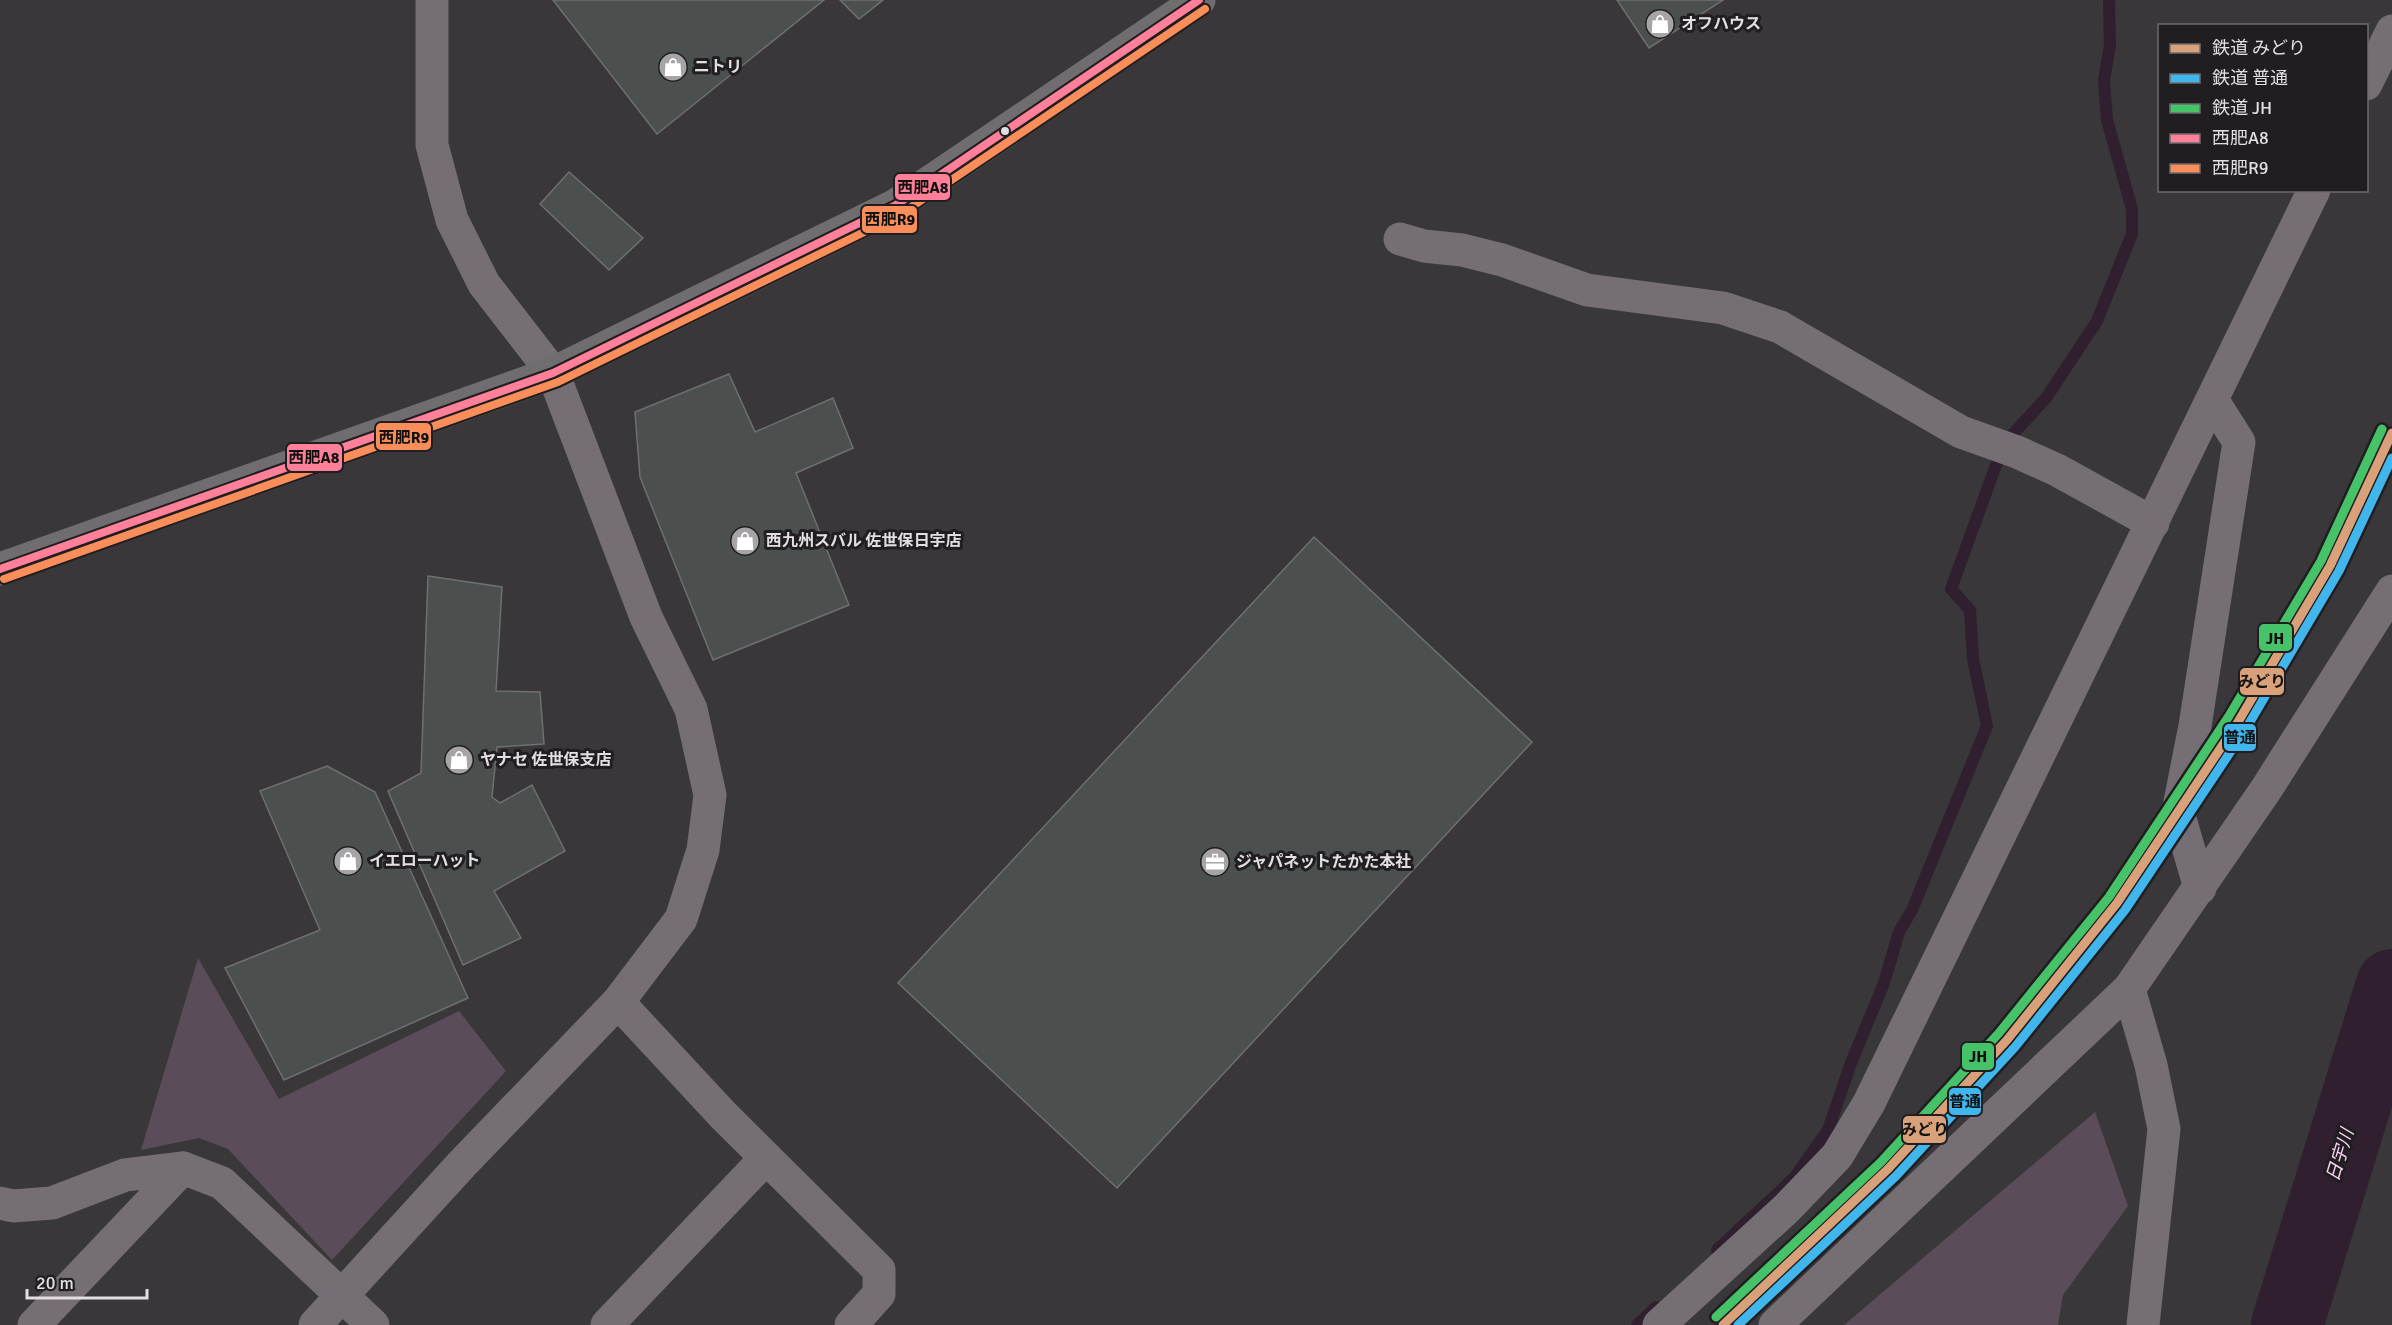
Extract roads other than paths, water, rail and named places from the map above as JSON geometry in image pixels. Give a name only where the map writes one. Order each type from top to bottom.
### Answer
[{"type":"highway","points":[[0,569],[553,373],[896,205],[1199,0]]},
{"type":"street","points":[[315,1325],[462,1164],[618,1002],[681,919],[704,850],[710,795],[691,709],[646,616],[553,373],[484,284],[452,220],[432,145],[432,0]]},
{"type":"street","points":[[2368,82],[2392,31]]},
{"type":"street","points":[[1659,1325],[1786,1209],[1837,1156],[1869,1103],[2313,192]]},
{"type":"street","points":[[1400,240],[1424,246],[1462,250],[1492,258],[1587,290],[1723,308],[1780,327],[1961,432],[2057,470],[2153,523]]},
{"type":"street","points":[[2200,888],[2178,812],[2195,726],[2239,442],[2213,401]]},
{"type":"street","points":[[1775,1325],[2129,989],[2267,789],[2392,591]]},
{"type":"street","points":[[2129,989],[2151,1065],[2164,1129],[2143,1325]]},
{"type":"street","points":[[618,1002],[766,1158],[879,1270],[879,1294],[851,1325]]},
{"type":"street","points":[[607,1325],[766,1158]]},
{"type":"street","points":[[34,1325],[183,1168]]},
{"type":"street","points":[[0,1203],[13,1206],[52,1203],[125,1175],[183,1168],[222,1183],[373,1325]]},
{"type":"waterway","points":[[1717,1250],[1794,1178],[1828,1130],[1851,1063],[1884,983],[1899,932],[1912,910],[1987,726],[1973,659],[1970,610],[1951,589],[1996,465],[2012,435],[2046,398],[2097,321],[2132,234],[2132,209],[2107,120],[2104,80],[2110,45],[2109,0]]},
{"type":"waterway","name":"日宇川","points":[[2287,1325],[2392,985]]},
{"type":"waterway","points":[[1637,1325],[1656,1307]]},
{"type":"rail line","name":"JH","points":[[1716,1317],[1881,1162],[1999,1033],[2109,897],[2229,716],[2321,561],[2382,429]]},
{"type":"rail line","name":"みどり","points":[[1723,1325],[1888,1169],[2007,1040],[2117,903],[2238,722],[2330,566],[2392,433]]},
{"type":"rail line","name":"普通","points":[[1738,1325],[1896,1176],[2015,1047],[2125,910],[2247,727],[2339,571],[2392,458]]},
{"type":"place","name":"オフハウス","points":[[1660,24]]},
{"type":"place","name":"ニトリ","points":[[673,67]]},
{"type":"place","name":"西九州スバル 佐世保日宇店","points":[[745,541]]},
{"type":"place","name":"ヤナセ 佐世保支店","points":[[459,760]]},
{"type":"place","name":"イエローハット","points":[[348,861]]},
{"type":"place","name":"ジャパネットたかた本社","points":[[1215,862]]}]
